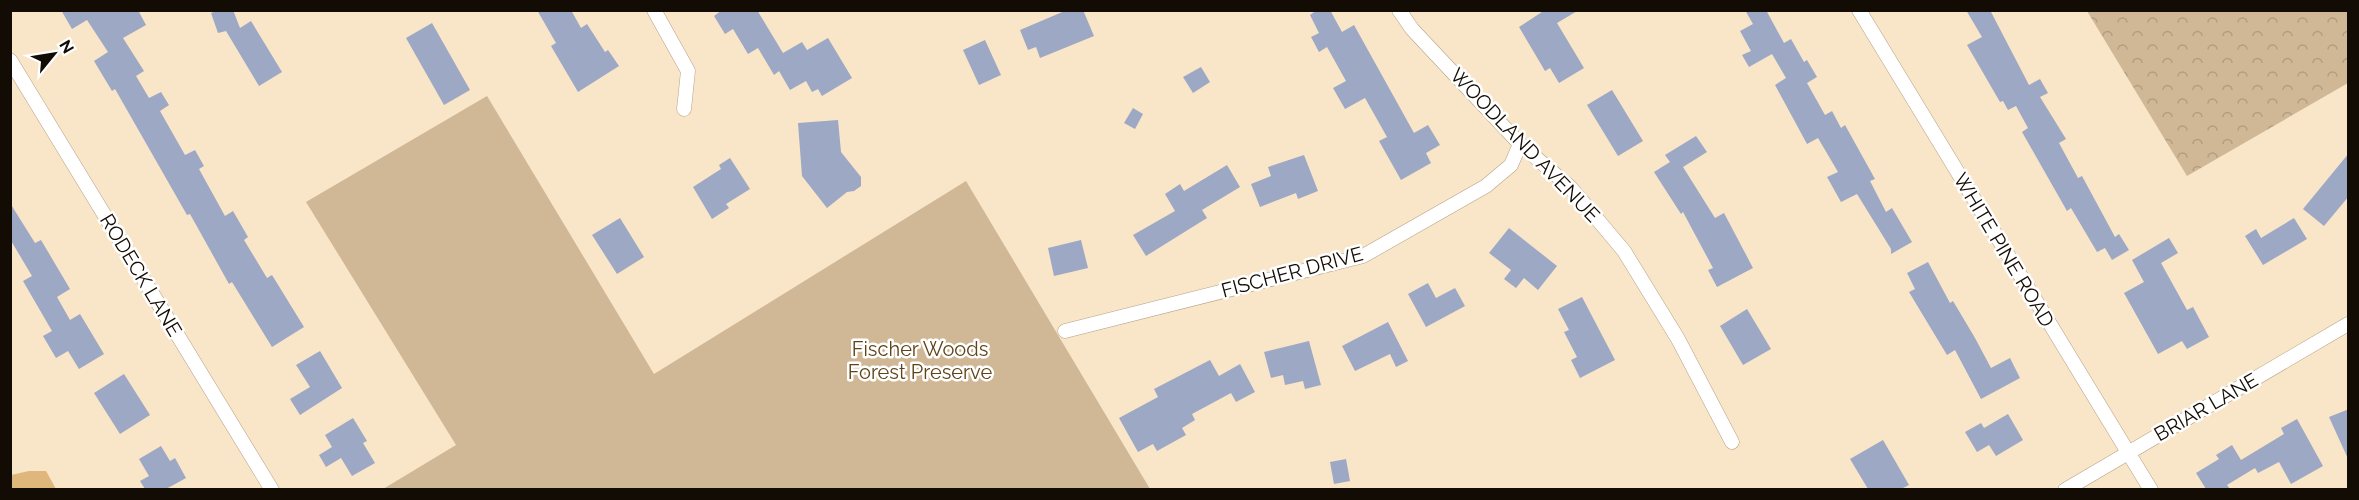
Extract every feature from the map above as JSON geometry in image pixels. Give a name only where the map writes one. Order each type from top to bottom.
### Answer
[{"type":"street","points":[[654,10],[688,71],[684,109]]},
{"type":"street","name":"WOODLAND AVENUE","points":[[1399,10],[1412,29],[1520,144],[1571,188],[1624,251],[1678,339],[1732,442]]},
{"type":"street","name":"WHITE PINE ROAD","points":[[1859,10],[2151,489]]},
{"type":"street","name":"RODECK LANE","points":[[10,60],[272,489]]},
{"type":"street","name":"FISCHER DRIVE","points":[[1065,331],[1363,256],[1485,186],[1511,165],[1520,144]]},
{"type":"street","name":"BRIAR LANE","points":[[2065,489],[2349,324]]},
{"type":"green space","points":[[2087,11],[2348,11],[2348,83],[2187,176]]},
{"type":"green space","name":"Fischer Woods Forest Preserve","points":[[487,96],[654,374],[966,181],[1150,489],[383,489],[456,445],[306,202]]},
{"type":"shaded area","points":[[29,471],[46,471],[56,489],[11,489],[11,475]]},
{"type":"building","points":[[61,10],[138,10],[146,25],[123,38],[144,71],[136,76],[149,98],[161,92],[169,105],[160,111],[185,155],[195,150],[204,166],[199,169],[225,216],[233,211],[248,237],[244,240],[267,278],[272,275],[304,327],[272,347],[232,282],[229,284],[115,89],[112,91],[94,61],[108,52],[87,20],[72,29]]},
{"type":"building","points":[[219,10],[233,10],[240,28],[251,21],[282,72],[259,86],[226,31],[218,33],[211,13]]},
{"type":"building","points":[[537,10],[571,10],[581,28],[587,24],[605,52],[608,50],[619,66],[578,92],[551,46],[556,43]]},
{"type":"building","points":[[722,10],[757,10],[783,53],[802,42],[807,50],[828,38],[852,78],[822,96],[818,89],[812,92],[806,81],[790,90],[779,71],[774,75],[758,48],[748,54],[733,29],[725,34],[714,16]]},
{"type":"building","points":[[1067,10],[1083,10],[1094,36],[1040,58],[1036,47],[1028,50],[1020,30]]},
{"type":"building","points":[[1317,10],[1330,10],[1342,32],[1354,25],[1414,133],[1428,125],[1440,145],[1426,153],[1431,163],[1401,180],[1379,141],[1387,137],[1365,98],[1345,109],[1333,88],[1346,81],[1327,47],[1319,52],[1311,37],[1319,33],[1310,15]]},
{"type":"building","points":[[1545,10],[1579,10],[1557,23],[1584,68],[1559,83],[1550,68],[1545,71],[1519,27]]},
{"type":"building","points":[[1745,10],[1766,10],[1784,43],[1791,39],[1804,62],[1807,60],[1817,77],[1807,83],[1825,115],[1832,111],[1841,128],[1845,125],[1875,179],[1870,181],[1886,212],[1892,208],[1912,242],[1891,254],[1891,249],[1857,194],[1841,202],[1827,177],[1838,172],[1818,138],[1807,144],[1775,85],[1786,78],[1772,54],[1749,67],[1742,55],[1751,51],[1740,31],[1753,24]]},
{"type":"building","points":[[1966,10],[1990,10],[2029,85],[2040,79],[2048,93],[2040,97],[2066,139],[2059,143],[2078,178],[2082,176],[2115,237],[2119,234],[2129,250],[2112,260],[2105,248],[2097,252],[2071,208],[2067,211],[2022,132],[2028,128],[2016,106],[2008,110],[2003,101],[2000,102],[1967,45],[1982,37]]},
{"type":"building","points":[[432,23],[470,90],[444,105],[406,38]]},
{"type":"building","points":[[985,40],[1001,75],[979,85],[963,50]]},
{"type":"building","points":[[1201,67],[1210,82],[1193,93],[1183,77]]},
{"type":"building","points":[[1612,90],[1643,141],[1618,156],[1587,105]]},
{"type":"building","points":[[1133,108],[1143,114],[1135,129],[1124,123]]},
{"type":"building","points":[[838,120],[841,152],[861,177],[861,186],[854,191],[847,192],[827,208],[802,176],[798,123]]},
{"type":"building","points":[[1696,136],[1707,152],[1683,167],[1715,218],[1724,213],[1753,268],[1717,287],[1708,270],[1713,268],[1683,212],[1681,214],[1654,172],[1670,162],[1665,155]]},
{"type":"building","points":[[2349,153],[2349,196],[2324,226],[2303,209]]},
{"type":"building","points":[[1304,155],[1318,191],[1298,199],[1296,193],[1260,207],[1251,184],[1271,176],[1268,167]]},
{"type":"building","points":[[730,158],[750,189],[726,204],[729,208],[712,219],[693,187],[721,169],[719,165]]},
{"type":"building","points":[[1227,165],[1240,187],[1202,210],[1207,218],[1146,256],[1133,235],[1175,211],[1165,194],[1180,184],[1184,191]]},
{"type":"building","points":[[10,203],[35,243],[41,240],[70,289],[57,297],[70,320],[80,314],[104,354],[79,369],[68,351],[56,358],[43,336],[52,331],[23,281],[32,276],[10,239]]},
{"type":"building","points":[[620,218],[644,257],[617,274],[592,235]]},
{"type":"building","points":[[2294,218],[2307,239],[2263,265],[2245,236],[2256,229],[2261,238]]},
{"type":"building","points":[[1509,228],[1557,266],[1538,290],[1524,278],[1516,288],[1504,279],[1511,270],[1489,253]]},
{"type":"building","points":[[2169,238],[2178,253],[2161,263],[2187,310],[2193,307],[2209,337],[2187,349],[2182,341],[2158,354],[2124,293],[2144,282],[2132,260]]},
{"type":"building","points":[[1081,240],[1088,268],[1054,276],[1048,248]]},
{"type":"building","points":[[1928,262],[1950,303],[1953,301],[1991,368],[2010,358],[2020,378],[1981,399],[1955,350],[1947,355],[1909,292],[1915,289],[1907,273]]},
{"type":"building","points":[[1428,283],[1436,298],[1455,288],[1465,306],[1426,327],[1408,294]]},
{"type":"building","points":[[1582,297],[1615,360],[1580,378],[1571,360],[1577,357],[1564,332],[1569,330],[1558,309]]},
{"type":"building","points":[[1747,309],[1771,349],[1743,365],[1720,326]]},
{"type":"building","points":[[1388,322],[1408,361],[1396,367],[1390,354],[1355,371],[1342,346]]},
{"type":"building","points":[[1309,341],[1321,385],[1305,389],[1303,381],[1285,385],[1283,375],[1271,378],[1264,352]]},
{"type":"building","points":[[320,351],[342,388],[300,415],[290,399],[310,387],[296,365]]},
{"type":"building","points":[[1210,360],[1219,376],[1240,364],[1255,392],[1236,402],[1231,393],[1192,414],[1195,420],[1182,428],[1186,435],[1157,451],[1153,444],[1138,452],[1119,418],[1158,397],[1154,389]]},
{"type":"building","points":[[124,374],[150,415],[120,434],[94,393]]},
{"type":"building","points":[[2349,409],[2349,461],[2329,417]]},
{"type":"building","points":[[2008,414],[2023,440],[1996,456],[1989,445],[1977,452],[1965,432],[1981,423],[1984,428]]},
{"type":"building","points":[[353,418],[367,441],[363,443],[375,463],[352,476],[341,458],[326,467],[319,455],[332,447],[325,435]]},
{"type":"building","points":[[2297,419],[2323,466],[2291,484],[2279,462],[2258,473],[2255,468],[2227,485],[2230,489],[2206,489],[2196,473],[2219,459],[2216,455],[2232,445],[2241,460],[2284,434],[2281,428]]},
{"type":"building","points":[[1883,440],[1909,485],[1901,489],[1868,489],[1850,459]]},
{"type":"building","points":[[161,446],[170,461],[175,458],[186,478],[166,489],[145,489],[140,481],[149,476],[139,459]]},
{"type":"building","points":[[1346,459],[1350,481],[1334,484],[1330,462]]}]
